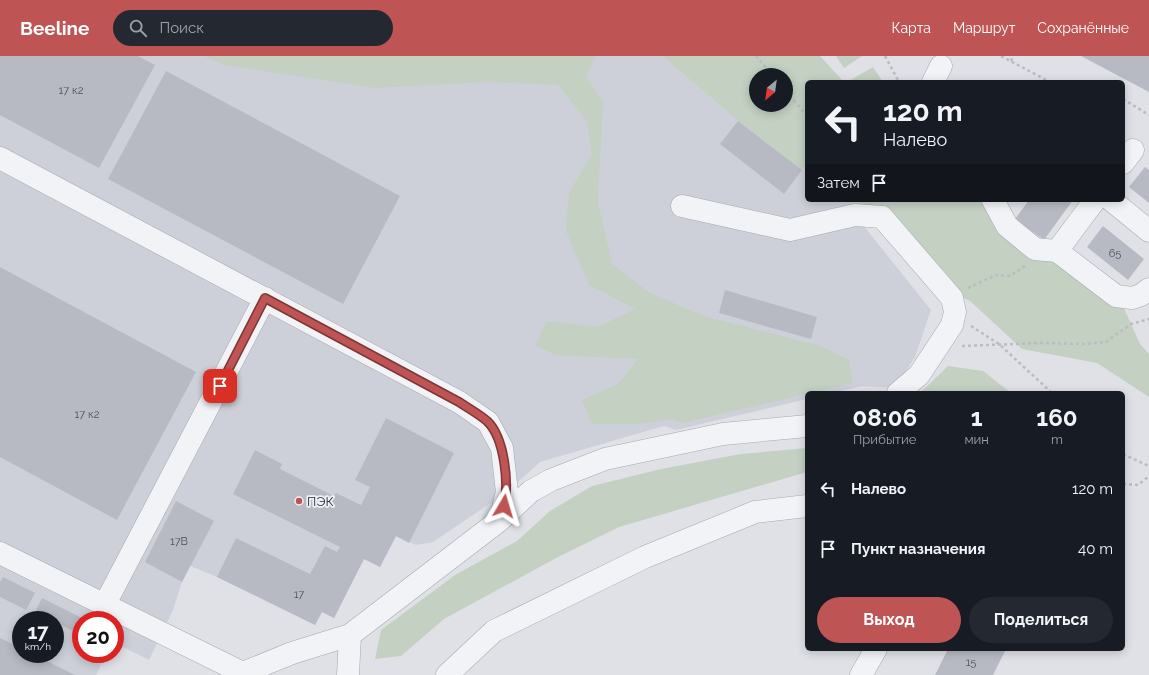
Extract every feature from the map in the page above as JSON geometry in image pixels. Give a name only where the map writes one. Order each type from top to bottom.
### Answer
[{"type":"street","points":[[0,158],[459,402],[488,422],[502,448],[507,492],[500,520]]},
{"type":"street","points":[[1050,250],[1093,202]]},
{"type":"street","points":[[1113,202],[1149,231]]},
{"type":"street","points":[[998,203],[1007,226],[1035,249],[1050,250],[1116,296],[1132,298],[1141,295],[1149,289]]},
{"type":"street","points":[[682,206],[790,230],[855,215],[882,217],[952,298],[955,312],[952,325],[919,375],[900,391]]},
{"type":"street","points":[[105,604],[265,298]]},
{"type":"street","points":[[0,553],[163,632],[212,667],[245,674],[292,653],[350,635],[500,520],[531,491],[551,480],[605,459],[723,434],[805,426]]},
{"type":"street","points":[[447,675],[494,631],[645,557],[755,512],[805,506]]},
{"type":"street","points":[[348,675],[350,635]]},
{"type":"street","points":[[861,675],[875,651]]},
{"type":"path","points":[[756,56],[766,68]]},
{"type":"path","points":[[885,56],[898,80]]},
{"type":"path","points":[[1000,56],[1046,80]]},
{"type":"path","points":[[1011,61],[1013,56]]},
{"type":"path","points":[[793,99],[805,114]]},
{"type":"path","points":[[1125,100],[1149,115]]},
{"type":"path","points":[[952,298],[968,288],[996,275],[1010,276],[1050,250]]},
{"type":"path","points":[[939,346],[1085,344],[1106,342],[1132,324],[1149,321]]},
{"type":"path","points":[[970,325],[999,344],[1050,391]]},
{"type":"path","points":[[1125,455],[1149,466]]},
{"type":"path","points":[[1125,484],[1138,485],[1149,476]]},
{"type":"shaded area","points":[[0,56],[662,56],[738,121],[802,170],[805,166],[805,202],[858,202],[863,208],[855,215],[931,310],[915,357],[895,388],[862,386],[841,391],[805,391],[805,399],[676,430],[664,426],[540,462],[507,492],[433,542],[416,545],[396,536],[380,567],[364,559],[334,618],[322,612],[315,625],[217,577],[190,566],[182,582],[173,610],[149,660],[124,648],[124,611],[72,611],[72,663],[102,663],[96,675],[0,675]]},
{"type":"green space","points":[[204,56],[595,56],[586,77],[603,101],[598,202],[612,264],[650,293],[704,316],[821,346],[849,360],[853,383],[819,391],[805,391],[805,394],[682,423],[671,419],[640,424],[592,424],[582,400],[618,384],[638,359],[555,355],[535,345],[547,321],[598,327],[635,309],[589,285],[566,231],[569,192],[592,155],[587,121],[558,85],[488,82],[375,88],[225,65]]},
{"type":"green space","points":[[662,56],[820,56],[842,80],[805,80],[805,166],[802,170],[738,121]]},
{"type":"green space","points":[[836,56],[862,56],[844,68]]},
{"type":"green space","points":[[873,67],[882,80],[850,80]]},
{"type":"green space","points":[[858,202],[988,202],[1054,256],[1123,306],[1140,344],[1149,354],[1149,397],[1097,363],[1022,349],[970,301],[926,280]]},
{"type":"green space","points":[[948,366],[983,371],[1008,391],[922,391]]},
{"type":"green space","points":[[805,448],[805,473],[619,527],[558,557],[444,619],[401,656],[375,659],[381,630],[455,575],[517,541],[550,511],[592,486],[661,469],[741,454]]},
{"type":"building","points":[[0,56],[138,56],[155,65],[99,168],[0,115]]},
{"type":"building","points":[[1081,56],[1149,56],[1149,92]]},
{"type":"building","points":[[166,71],[400,196],[343,304],[108,179]]},
{"type":"building","points":[[738,121],[802,170],[784,194],[720,144]]},
{"type":"building","points":[[1145,167],[1149,170],[1149,203],[1129,187]]},
{"type":"building","points":[[1028,202],[1072,202],[1044,240],[1015,219]]},
{"type":"building","points":[[1103,226],[1144,259],[1128,280],[1087,247]]},
{"type":"building","points":[[0,267],[196,372],[117,520],[0,457]]},
{"type":"building","points":[[725,290],[817,317],[811,339],[719,313]]},
{"type":"building","points":[[386,418],[454,453],[409,543],[396,536],[380,567],[364,559],[334,618],[322,612],[315,625],[217,577],[236,538],[310,574],[325,546],[337,552],[340,547],[233,494],[255,450],[282,464],[280,469],[334,496],[336,493],[361,505],[370,487],[355,480]]},
{"type":"building","points":[[176,501],[214,521],[182,582],[145,562]]},
{"type":"building","points":[[3,577],[35,593],[26,610],[0,597],[0,582]]},
{"type":"building","points":[[42,598],[72,613],[72,630],[64,626],[64,611],[36,611]]},
{"type":"building","points":[[0,638],[12,644],[12,663],[51,663],[75,675],[0,675]]},
{"type":"building","points":[[947,651],[1005,651],[993,675],[935,675]]},
{"type":"place","name":"ПЭК","points":[[299,501]]},
{"type":"route","points":[[220,386],[265,298],[459,402],[488,422],[502,448],[507,492],[504,506]]}]
